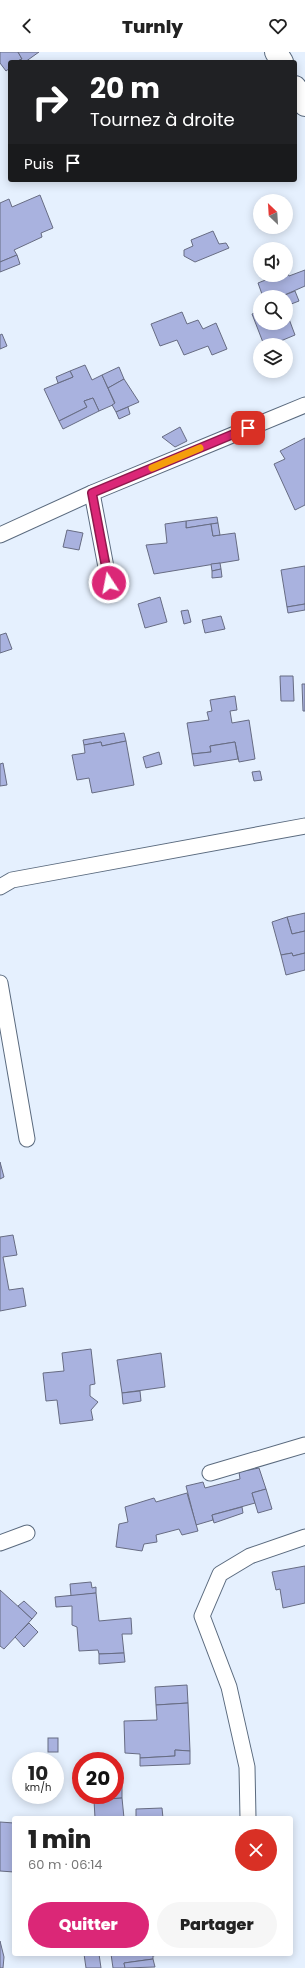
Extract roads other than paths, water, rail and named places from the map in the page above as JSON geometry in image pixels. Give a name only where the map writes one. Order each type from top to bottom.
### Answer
[{"type":"street","points":[[297,91],[305,105]]},
{"type":"lane","points":[[0,535],[92,493],[305,405]]},
{"type":"lane","points":[[92,493],[109,583]]},
{"type":"lane","points":[[0,887],[12,880],[305,826]]},
{"type":"lane","points":[[0,983],[27,1139]]},
{"type":"lane","points":[[210,1473],[305,1445]]},
{"type":"lane","points":[[0,1543],[27,1533]]},
{"type":"lane","points":[[248,1816],[247,1767],[229,1688],[202,1616],[220,1574],[250,1556],[305,1537]]}]
